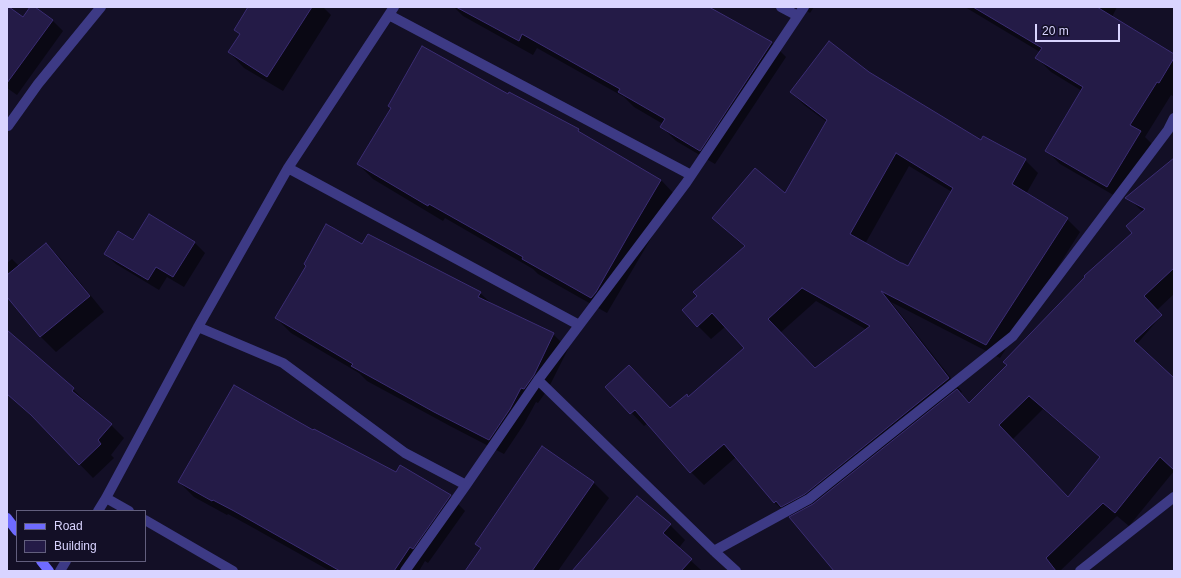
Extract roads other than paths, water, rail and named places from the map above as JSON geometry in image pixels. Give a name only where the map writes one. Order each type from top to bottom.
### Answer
[{"type":"street","points":[[7,126],[38,84],[100,7]]},
{"type":"street","points":[[781,7],[798,16]]},
{"type":"street","points":[[405,571],[538,380],[686,183],[804,7]]},
{"type":"street","points":[[99,510],[198,327],[288,168],[392,11],[691,175]]},
{"type":"street","points":[[714,551],[809,498],[1013,336],[1168,130],[1174,118]]},
{"type":"street","points":[[288,168],[579,326]]},
{"type":"street","points":[[198,327],[283,364],[405,453],[466,485]]},
{"type":"street","points":[[538,380],[736,571]]},
{"type":"street","points":[[1080,571],[1174,497]]},
{"type":"street","points":[[106,498],[126,510]]},
{"type":"street","points":[[7,518],[16,530]]},
{"type":"street","points":[[146,521],[233,571]]},
{"type":"street","points":[[42,562],[49,571]]},
{"type":"street","points":[[60,571],[65,562]]}]
